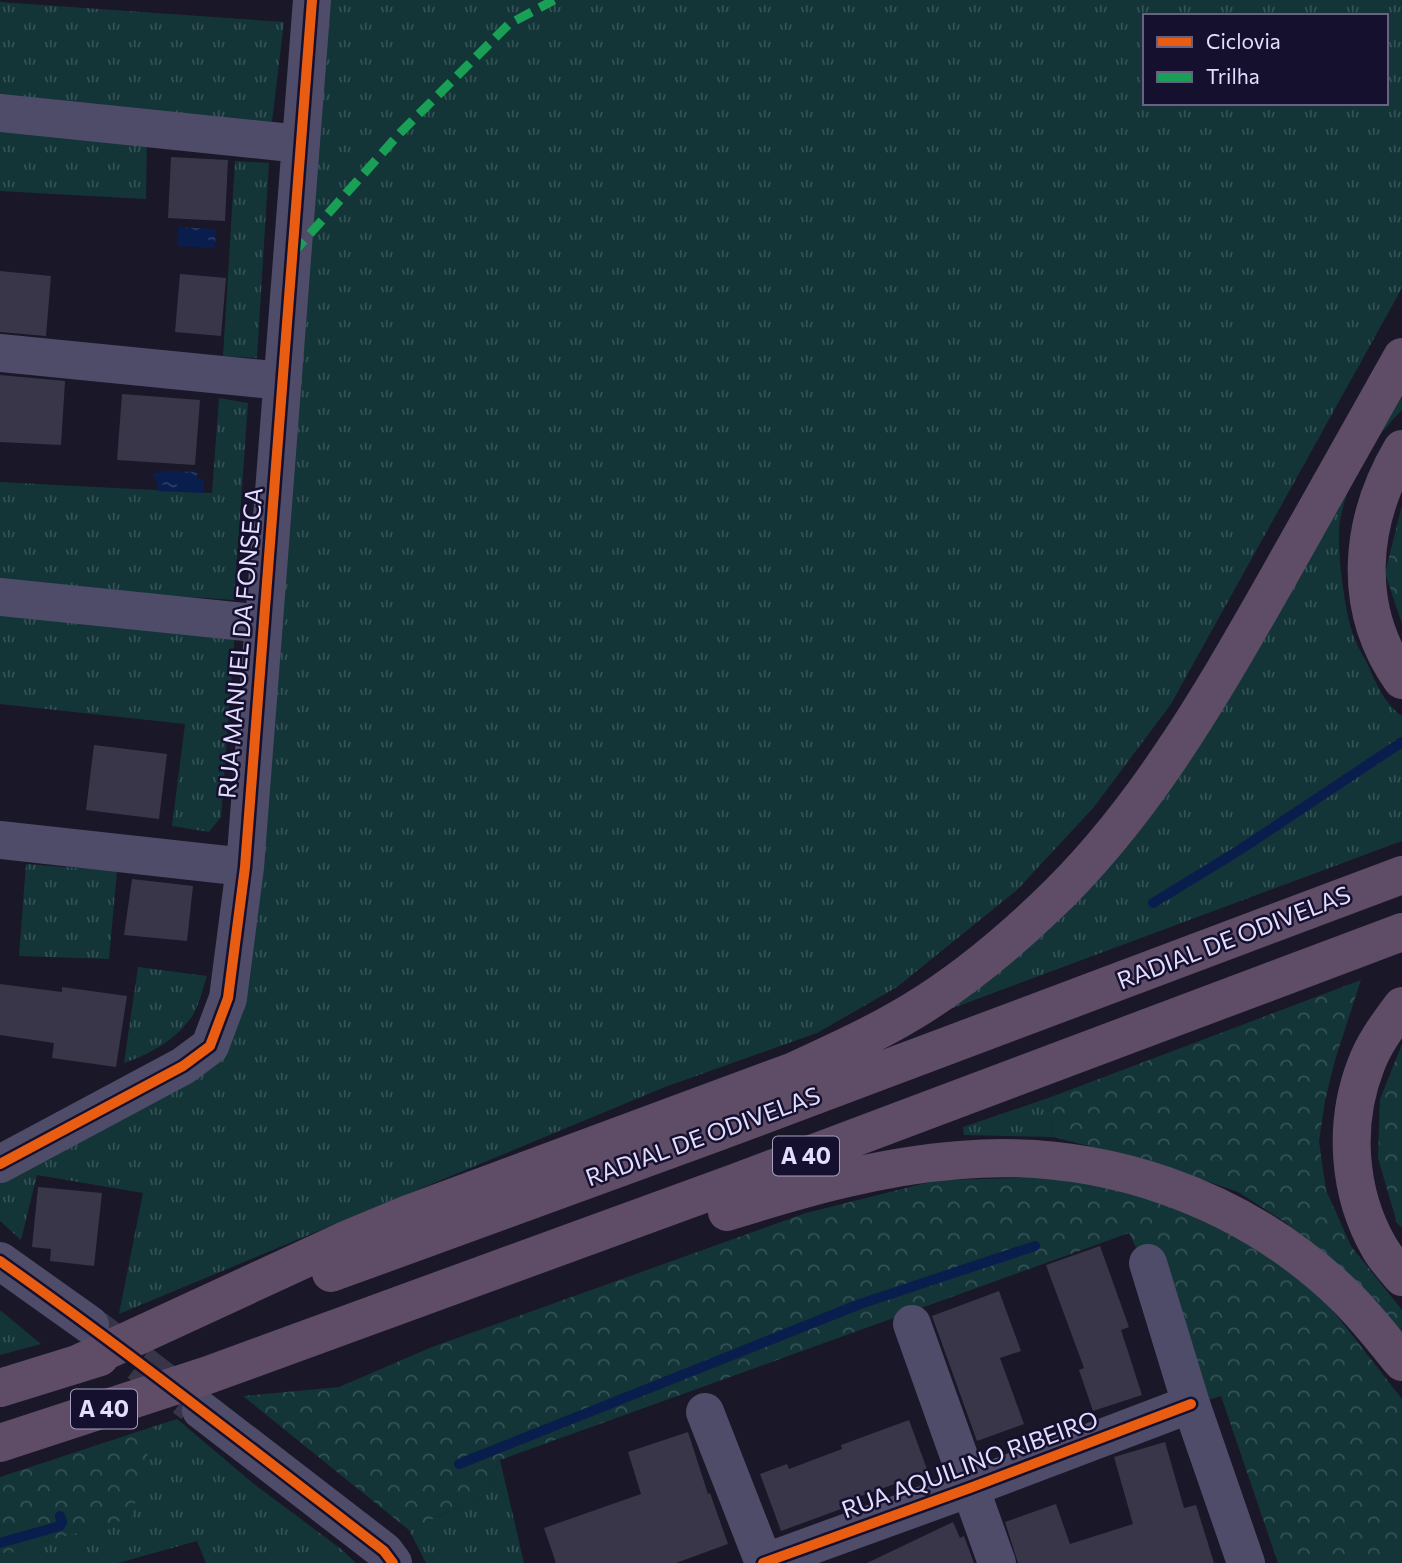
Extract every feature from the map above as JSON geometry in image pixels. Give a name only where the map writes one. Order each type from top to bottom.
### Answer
[{"type":"highway","points":[[75,1365],[408,1214],[794,1071],[914,1010],[956,981],[1043,909],[1107,843],[1133,810],[1217,683],[1402,357]]},
{"type":"highway","points":[[1402,449],[1376,501],[1368,537],[1365,570],[1369,602],[1378,635],[1402,680]]},
{"type":"highway","name":"RADIAL DE ODIVELAS","points":[[0,1388],[180,1329],[707,1136],[1402,875]]},
{"type":"highway","name":"A 40","points":[[0,1443],[205,1392],[734,1183],[1402,932]]},
{"type":"highway","points":[[1402,1006],[1382,1032],[1366,1065],[1354,1103],[1351,1143],[1353,1177],[1364,1216],[1380,1249],[1402,1277]]},
{"type":"highway","points":[[205,1392],[326,1350],[377,1336],[722,1213],[839,1179],[960,1160],[1011,1158],[1059,1161],[1117,1171],[1160,1182],[1206,1201],[1273,1238],[1308,1263],[1343,1294],[1402,1362]]},
{"type":"street","name":"RUA MANUEL DA FONSECA","points":[[0,1164],[183,1066],[210,1046],[228,998],[245,867],[312,0]]},
{"type":"street","points":[[0,113],[301,144]]},
{"type":"street","points":[[0,353],[283,381]]},
{"type":"street","points":[[0,597],[264,624]]},
{"type":"street","points":[[0,840],[245,867]]},
{"type":"street","points":[[0,1261],[90,1325]]},
{"type":"street","points":[[1148,1263],[1191,1404],[1246,1563]]},
{"type":"street","points":[[912,1324],[997,1563]]},
{"type":"street","points":[[205,1392],[384,1551],[393,1563]]},
{"type":"street","name":"RUA AQUILINO RIBEIRO","points":[[764,1563],[1191,1404]]},
{"type":"street","points":[[705,1412],[764,1563]]},
{"type":"green space","points":[[329,0],[1402,0],[1402,288],[1171,704],[1094,807],[1017,890],[897,987],[817,1033],[665,1087],[119,1314],[143,1193],[37,1175],[21,1240],[0,1221],[0,1179],[206,1065]]},
{"type":"green space","points":[[0,2],[284,22],[272,122],[0,99]]},
{"type":"green space","points":[[0,127],[147,138],[146,199],[0,191]]},
{"type":"green space","points":[[235,161],[269,163],[257,358],[223,356]]},
{"type":"green space","points":[[1402,378],[1402,410],[1362,461],[1343,505],[1339,531],[1343,590],[1352,632],[1381,692],[1390,706],[1402,716],[1402,841],[953,1008],[953,998],[1018,948]]},
{"type":"green space","points":[[219,398],[248,403],[234,600],[0,584],[0,482],[212,493]]},
{"type":"green space","points":[[1402,505],[1402,624],[1385,573]]},
{"type":"green space","points":[[0,616],[235,633],[221,817],[209,832],[172,826],[185,724],[0,704]]},
{"type":"green space","points":[[26,864],[117,871],[109,959],[19,956]]},
{"type":"green space","points":[[138,967],[207,976],[196,1009],[181,1030],[154,1050],[124,1063]]},
{"type":"green space","points":[[1361,980],[1335,1060],[1319,1141],[1326,1190],[1351,1246],[1402,1310],[1402,1332],[1325,1255],[1285,1222],[1238,1192],[1153,1162],[1053,1137],[1051,1097]]},
{"type":"green space","points":[[1402,1044],[1402,1228],[1397,1223],[1378,1158],[1380,1099]]},
{"type":"green space","points":[[1051,1097],[1053,1137],[964,1135],[963,1127]]},
{"type":"green space","points":[[1051,1177],[1115,1187],[1205,1217],[1258,1244],[1324,1299],[1402,1399],[1402,1563],[1278,1563],[1221,1396],[1208,1400],[1129,1233],[500,1460],[487,1494],[409,1530],[243,1396],[339,1387],[432,1347],[806,1213],[938,1180]]},
{"type":"green space","points":[[0,1310],[41,1344],[0,1355]]},
{"type":"green space","points":[[177,1419],[254,1484],[356,1563],[206,1563],[197,1541],[118,1563],[0,1563],[0,1554],[130,1518],[155,1426]]},
{"type":"green space","points":[[155,1426],[131,1518],[0,1554],[0,1477]]},
{"type":"green space","points":[[500,1460],[524,1563],[426,1563],[409,1530],[487,1494]]},
{"type":"water","points":[[178,227],[216,229],[215,248],[177,246]]},
{"type":"water","points":[[164,471],[197,472],[197,479],[204,479],[204,493],[158,491],[153,474]]},
{"type":"building","points":[[171,157],[228,160],[225,221],[168,218]]},
{"type":"building","points":[[0,271],[51,276],[46,336],[0,332]]},
{"type":"building","points":[[180,274],[226,278],[221,336],[175,332]]},
{"type":"building","points":[[0,375],[65,381],[61,445],[0,442]]},
{"type":"building","points":[[122,394],[200,400],[195,465],[117,460]]},
{"type":"building","points":[[94,745],[167,754],[159,819],[86,810]]},
{"type":"building","points":[[132,879],[193,886],[187,941],[124,935]]},
{"type":"building","points":[[0,984],[62,992],[62,987],[127,996],[116,1067],[52,1058],[54,1043],[0,1035]]},
{"type":"building","points":[[38,1187],[102,1193],[94,1266],[50,1261],[51,1249],[32,1247]]},
{"type":"building","points":[[1100,1246],[1129,1327],[1121,1330],[1142,1395],[1093,1411],[1079,1370],[1084,1368],[1046,1265]]},
{"type":"building","points":[[999,1291],[1021,1351],[1000,1358],[1024,1424],[977,1441],[932,1316]]},
{"type":"building","points":[[909,1420],[928,1472],[839,1504],[841,1509],[781,1531],[760,1474],[787,1464],[789,1469],[842,1449],[841,1445]]},
{"type":"building","points":[[688,1432],[728,1544],[676,1563],[556,1563],[544,1528],[641,1494],[628,1452]]},
{"type":"building","points":[[1165,1442],[1184,1508],[1196,1505],[1214,1563],[1018,1563],[1005,1522],[1056,1504],[1070,1544],[1133,1524],[1114,1457]]},
{"type":"building","points":[[953,1522],[960,1538],[964,1536],[974,1563],[867,1563]]},
{"type":"waterway","points":[[1153,903],[1238,851],[1402,742]]},
{"type":"waterway","points":[[459,1464],[860,1304],[1035,1246]]},
{"type":"waterway","points":[[0,1543],[60,1526],[60,1516]]},
{"type":"tunnel","points":[[94,1328],[193,1404]]},
{"type":"marked path","points":[[292,254],[400,133],[509,24],[554,0]]},
{"type":"cycle path","points":[[0,1164],[183,1066],[210,1046],[228,998],[245,867],[312,0]]},
{"type":"cycle path","points":[[0,1261],[241,1441],[384,1551],[393,1563]]},
{"type":"cycle path","points":[[763,1563],[1191,1404]]}]
